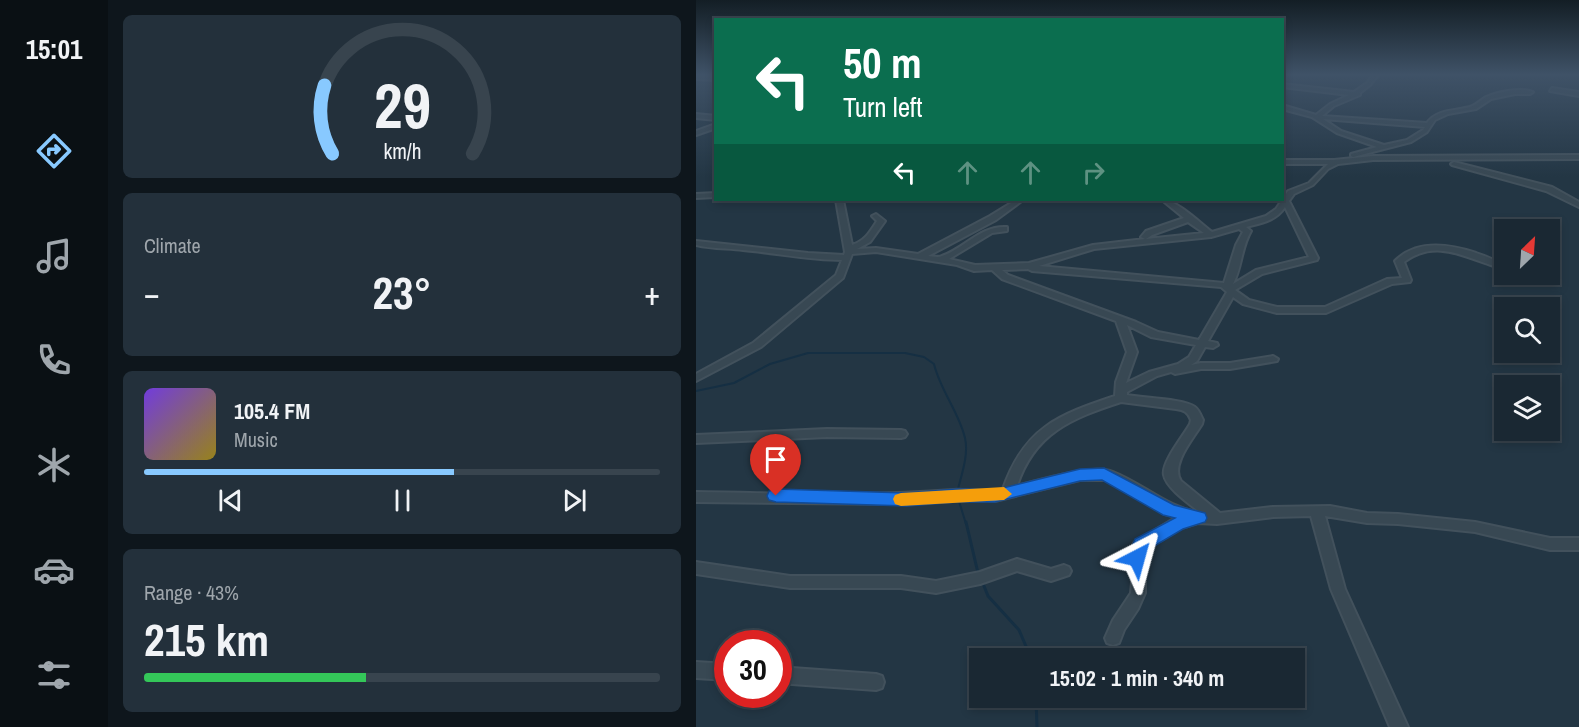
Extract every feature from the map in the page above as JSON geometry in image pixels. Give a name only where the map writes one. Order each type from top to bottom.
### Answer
[{"type":"street","points":[[1289,109],[1316,116],[1428,125]]},
{"type":"street","points":[[1316,116],[1325,109]]},
{"type":"street","points":[[861,246],[974,268],[996,269],[1020,267],[1093,247],[1144,240],[1211,235],[1269,218],[1279,211],[1291,193],[1311,184],[1326,168],[1336,162],[1409,141],[1425,132],[1428,125],[1441,115],[1470,109]]},
{"type":"street","points":[[696,116],[714,118]]},
{"type":"street","points":[[1316,116],[1339,132],[1415,159]]},
{"type":"street","points":[[696,133],[714,127]]},
{"type":"street","points":[[1284,162],[1336,162],[1373,158],[1579,157]]},
{"type":"street","points":[[1425,159],[1478,169],[1544,188],[1579,205]]},
{"type":"street","points":[[696,196],[714,195]]},
{"type":"street","points":[[696,378],[762,341],[781,322],[835,281],[843,271],[849,252],[840,201]]},
{"type":"street","points":[[919,257],[993,218],[1018,201]]},
{"type":"street","points":[[1167,201],[1211,235]]},
{"type":"street","points":[[1229,289],[1259,272],[1314,258],[1286,201]]},
{"type":"street","points":[[849,252],[861,246],[873,235],[881,220],[876,216]]},
{"type":"street","points":[[1144,240],[1149,233],[1191,218]]},
{"type":"street","points":[[1166,372],[1193,359],[1208,345],[1229,289],[1235,254],[1247,231],[1239,226]]},
{"type":"street","points":[[942,260],[990,231],[1004,229]]},
{"type":"street","points":[[696,243],[796,255],[876,250]]},
{"type":"street","points":[[1020,267],[1229,289],[1246,302],[1270,309],[1321,310],[1358,297],[1390,281],[1407,280],[1399,261],[1416,248],[1453,250],[1494,263]]},
{"type":"street","points":[[996,269],[1005,277],[1163,337],[1208,345]]},
{"type":"street","points":[[1119,319],[1131,352],[1120,394]]},
{"type":"street","points":[[1008,493],[1019,459],[1034,442],[1066,419],[1120,394],[1153,374],[1189,371],[1201,366],[1230,366],[1273,359]]},
{"type":"street","points":[[1120,394],[1140,403],[1185,407],[1192,411],[1197,420],[1171,465],[1170,476],[1176,484],[1217,519]]},
{"type":"street","points":[[696,439],[837,433],[901,434]]},
{"type":"street","points":[[696,497],[907,499],[957,495],[995,496],[1080,475],[1104,474],[1170,510],[1198,518],[1217,519],[1273,512],[1330,512],[1367,518],[1475,527],[1550,544],[1579,544]]},
{"type":"street","points":[[1317,513],[1338,589],[1399,727]]},
{"type":"street","points":[[1113,638],[1118,623],[1136,599],[1139,589],[1137,558],[1139,547],[1177,524],[1198,518]]},
{"type":"street","points":[[696,568],[790,582],[901,582],[936,587],[980,578],[1017,565],[1051,575],[1064,571]]},
{"type":"street","points":[[696,670],[714,671]]},
{"type":"street","points":[[792,676],[876,682]]},
{"type":"waterway","points":[[696,391],[734,383],[770,364],[808,353],[905,353],[924,357],[934,364],[965,438],[965,458],[957,493]]},
{"type":"waterway","points":[[958,498],[966,524]]},
{"type":"waterway","points":[[966,522],[978,573]]},
{"type":"waterway","points":[[982,581],[988,596],[1019,630],[1027,648]]},
{"type":"waterway","points":[[1036,708],[1037,727]]},
{"type":"slow traffic","points":[[901,499],[1004,494]]},
{"type":"route","points":[[776,496],[907,499],[957,495],[995,496],[1080,475],[1104,474],[1170,510],[1198,518],[1177,524],[1141,544],[1137,558]]}]
